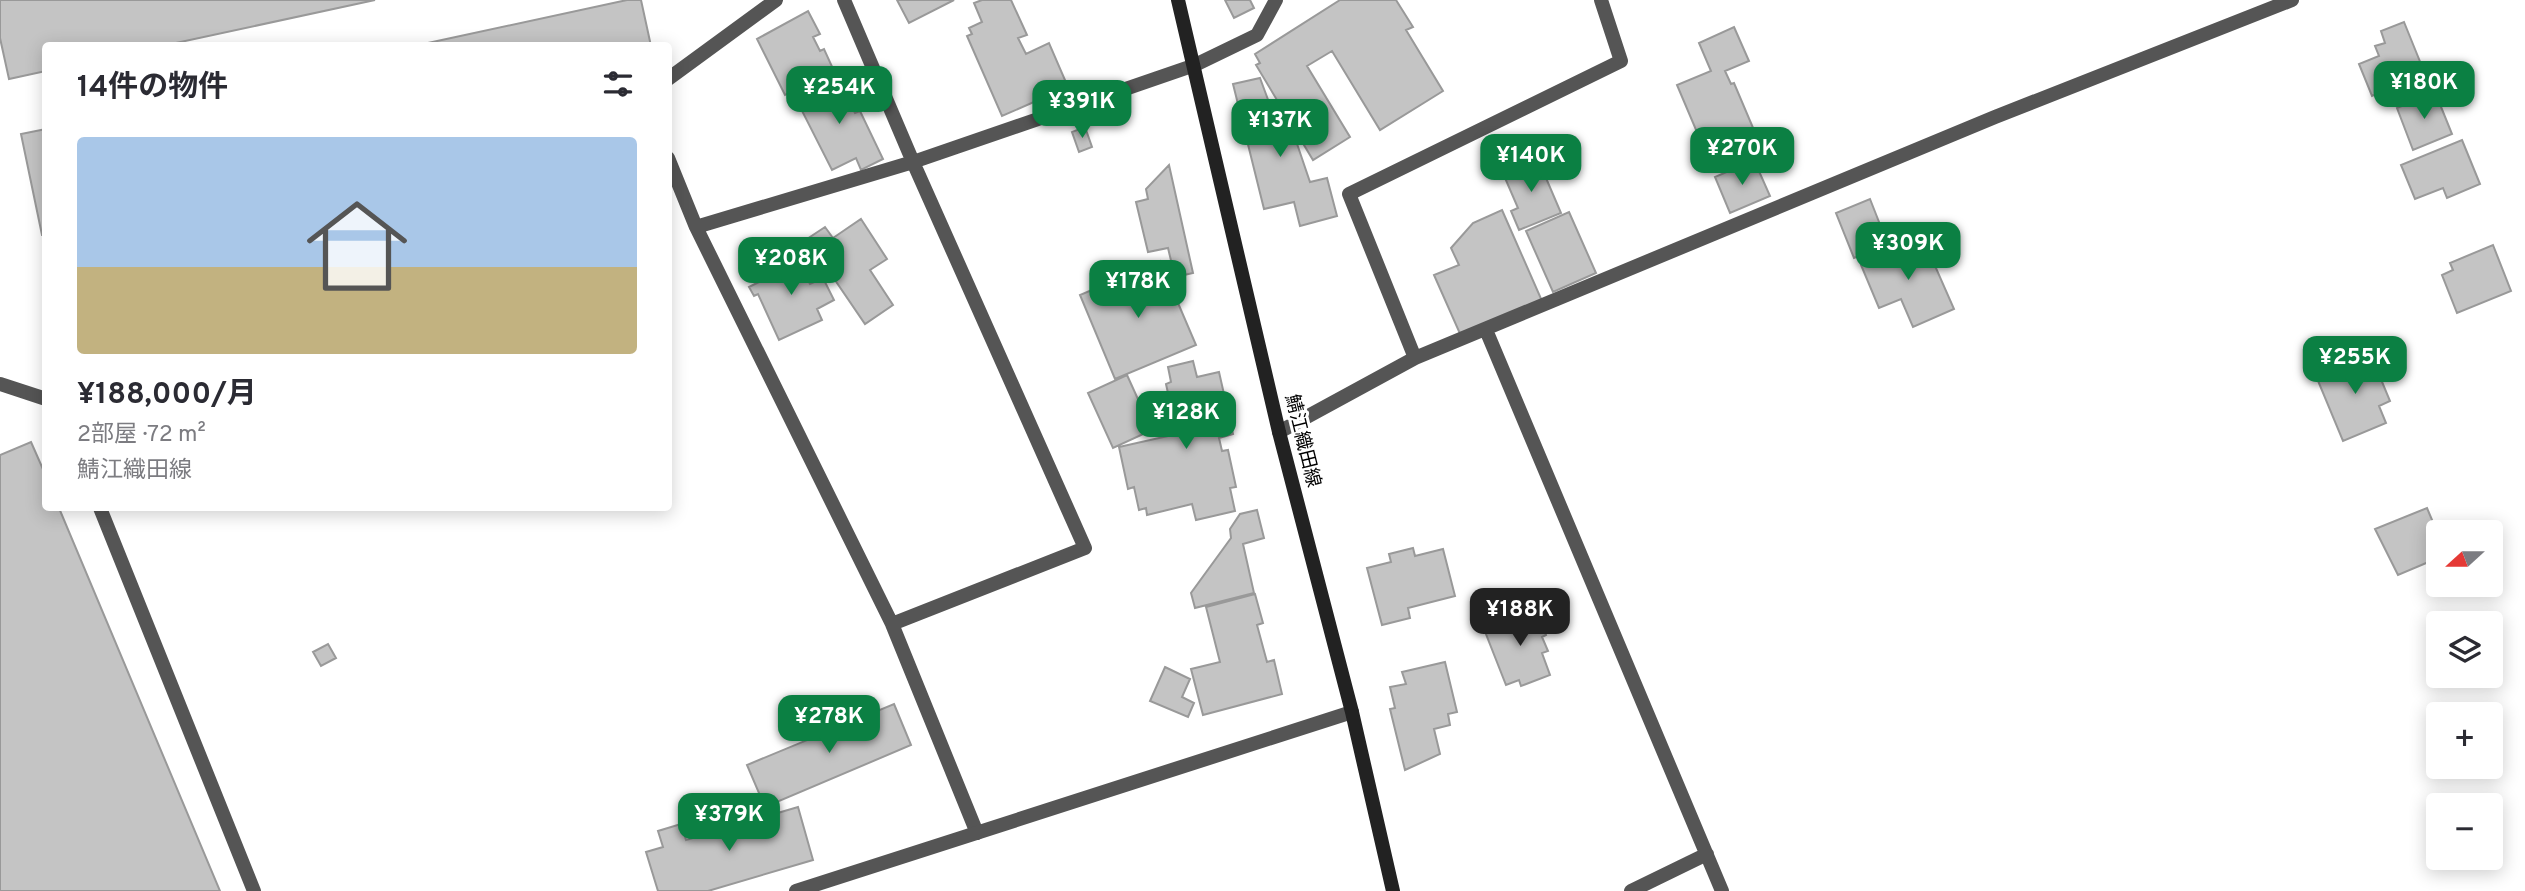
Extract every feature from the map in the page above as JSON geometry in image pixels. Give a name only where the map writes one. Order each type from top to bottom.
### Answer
[{"type":"main road","name":"鯖江織田線","points":[[1178,0],[1279,432],[1352,712],[1393,891]]},
{"type":"street","points":[[672,76],[776,0]]},
{"type":"street","points":[[844,0],[912,162],[1086,548],[891,624]]},
{"type":"street","points":[[696,227],[912,162],[1195,65],[1257,35],[1276,0]]},
{"type":"street","points":[[1415,358],[1349,194],[1621,61],[1601,0]]},
{"type":"street","points":[[1279,432],[1415,358],[1994,117],[2292,0]]},
{"type":"street","points":[[672,168],[696,227],[891,624],[977,833]]},
{"type":"street","points":[[1486,330],[1722,891]]},
{"type":"street","points":[[0,384],[42,398]]},
{"type":"street","points":[[101,511],[254,891]]},
{"type":"street","points":[[796,891],[1352,712]]},
{"type":"street","points":[[1631,891],[1707,854]]},
{"type":"building","points":[[0,0],[375,0],[181,42],[42,42],[42,72],[9,79],[0,38]]},
{"type":"building","points":[[627,0],[641,0],[650,42],[433,42]]},
{"type":"building","points":[[897,0],[954,0],[909,23]]},
{"type":"building","points":[[982,0],[1011,0],[1027,35],[1018,38],[1026,54],[1049,43],[1068,87],[1002,116],[967,36],[972,34],[969,28],[982,22],[974,3]]},
{"type":"building","points":[[1225,0],[1250,0],[1254,8],[1234,18]]},
{"type":"building","points":[[1340,0],[1396,0],[1413,27],[1406,30],[1443,91],[1380,130],[1332,51],[1307,66],[1350,137],[1313,160],[1256,65],[1260,63],[1255,54]]},
{"type":"building","points":[[808,11],[820,34],[813,37],[820,51],[824,49],[834,71],[785,95],[757,39]]},
{"type":"building","points":[[2404,22],[2425,74],[2372,96],[2359,64],[2379,56],[2375,46],[2385,43],[2381,31]]},
{"type":"building","points":[[1734,27],[1749,61],[1725,71],[1731,84],[1734,83],[1762,149],[1713,170],[1677,85],[1711,71],[1699,43]]},
{"type":"building","points":[[844,74],[852,88],[840,94],[844,103],[849,101],[855,113],[860,111],[883,159],[861,170],[856,158],[832,170],[797,101]]},
{"type":"building","points":[[1260,78],[1270,105],[1274,104],[1277,118],[1283,117],[1288,134],[1293,132],[1310,182],[1327,178],[1337,216],[1300,226],[1294,202],[1264,209],[1233,84]]},
{"type":"building","points":[[2435,92],[2452,134],[2413,150],[2397,108]]},
{"type":"building","points":[[1085,127],[1092,147],[1079,152],[1072,132]]},
{"type":"building","points":[[42,130],[42,235],[21,134]]},
{"type":"building","points":[[2462,140],[2480,184],[2447,198],[2443,188],[2415,199],[2401,165]]},
{"type":"building","points":[[1537,157],[1561,213],[1519,230],[1511,211],[1518,208],[1502,171]]},
{"type":"building","points":[[1754,160],[1770,196],[1730,213],[1715,177]]},
{"type":"building","points":[[1169,165],[1193,273],[1175,277],[1168,248],[1148,252],[1136,202],[1148,199],[1146,189]]},
{"type":"building","points":[[1870,199],[1888,245],[1854,258],[1836,213]]},
{"type":"building","points":[[1502,210],[1542,301],[1461,336],[1434,275],[1459,265],[1451,248],[1473,223]]},
{"type":"building","points":[[1569,212],[1596,273],[1553,292],[1526,231]]},
{"type":"building","points":[[861,219],[887,259],[870,270],[893,305],[865,324],[807,239],[825,227],[833,238]]},
{"type":"building","points":[[1907,239],[1911,248],[1919,245],[1927,261],[1932,259],[1954,309],[1913,327],[1901,299],[1879,308],[1861,265],[1881,256],[1878,252]]},
{"type":"building","points":[[2493,245],[2511,291],[2457,313],[2442,275],[2453,270],[2450,263]]},
{"type":"building","points":[[789,258],[792,263],[802,258],[812,278],[808,280],[810,284],[823,278],[834,300],[817,309],[822,320],[779,340],[758,294],[754,296],[749,287],[759,282],[755,274]]},
{"type":"building","points":[[1160,261],[1196,345],[1115,379],[1080,295]]},
{"type":"building","points":[[2370,353],[2390,401],[2379,406],[2386,423],[2343,441],[2316,376]]},
{"type":"building","points":[[1193,361],[1197,377],[1219,372],[1233,434],[1219,438],[1222,451],[1228,450],[1236,487],[1230,488],[1235,511],[1196,520],[1192,504],[1147,515],[1146,508],[1139,510],[1134,487],[1128,489],[1119,447],[1177,434],[1166,384],[1171,382],[1168,367]]},
{"type":"building","points":[[1127,375],[1152,430],[1113,448],[1088,393]]},
{"type":"building","points":[[31,442],[42,467],[42,511],[60,511],[220,891],[0,891],[0,455]]},
{"type":"building","points":[[2427,508],[2432,520],[2426,520],[2426,563],[2398,575],[2375,529]]},
{"type":"building","points":[[1257,510],[1264,538],[1243,544],[1254,593],[1195,608],[1191,593],[1231,538],[1230,529],[1240,514]]},
{"type":"building","points":[[1413,548],[1415,556],[1443,549],[1455,596],[1408,608],[1410,618],[1382,625],[1367,568],[1391,562],[1389,554]]},
{"type":"building","points":[[1255,594],[1263,623],[1257,625],[1267,662],[1274,660],[1282,694],[1203,715],[1191,669],[1220,662],[1206,607]]},
{"type":"building","points":[[1536,609],[1546,635],[1542,637],[1548,651],[1542,653],[1550,675],[1521,686],[1519,680],[1506,685],[1484,629]]},
{"type":"building","points":[[328,644],[336,658],[321,666],[313,652]]},
{"type":"building","points":[[1445,662],[1457,712],[1448,714],[1450,725],[1434,729],[1440,754],[1405,770],[1390,709],[1395,708],[1390,687],[1406,684],[1402,672]]},
{"type":"building","points":[[1165,667],[1190,679],[1182,697],[1194,703],[1188,717],[1150,701]]},
{"type":"building","points":[[894,704],[911,745],[765,807],[747,765]]},
{"type":"building","points":[[798,807],[813,860],[708,891],[658,891],[646,852],[663,847],[658,831],[681,824],[686,840]]}]
